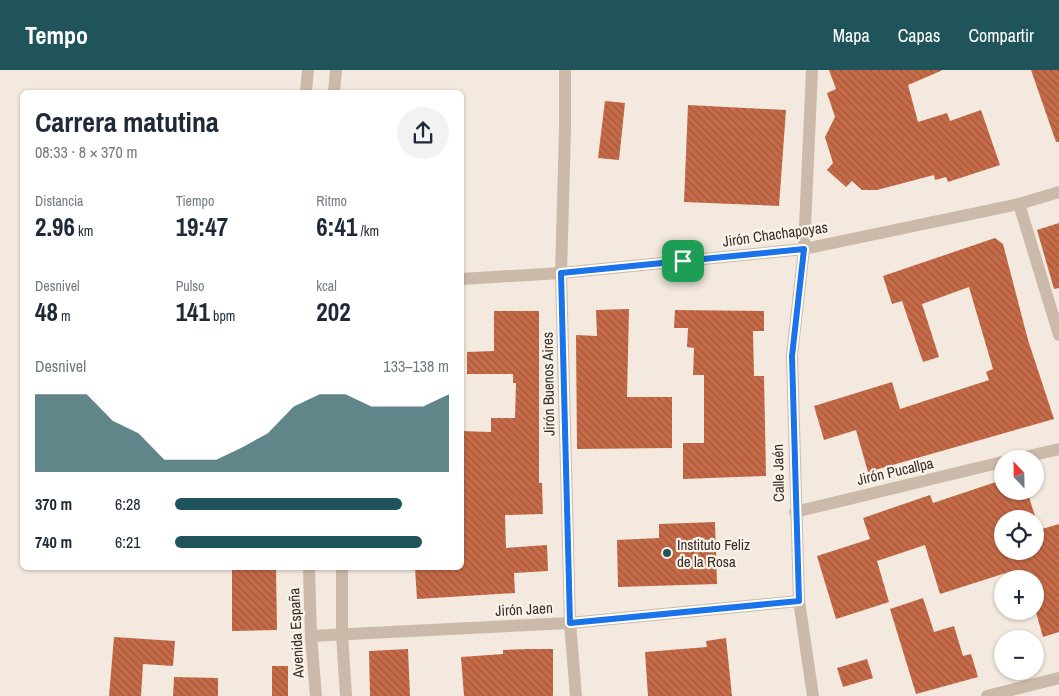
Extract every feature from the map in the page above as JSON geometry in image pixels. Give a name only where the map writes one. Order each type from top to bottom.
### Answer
[{"type":"street","points":[[306,90],[308,70]]},
{"type":"street","points":[[334,90],[336,70]]},
{"type":"street","name":"Jirón Buenos Aires","points":[[564,70],[565,131],[561,273],[570,623],[576,696]]},
{"type":"street","name":"Calle Jaén","points":[[812,70],[804,249],[792,356],[799,601],[813,696]]},
{"type":"street","name":"Jirón Chachapoyas","points":[[464,279],[561,273],[804,249],[1019,204],[1059,192]]},
{"type":"street","points":[[1019,204],[1059,335]]},
{"type":"street","points":[[1044,453],[1059,449]]},
{"type":"street","name":"Jirón Pucallpa","points":[[795,512],[994,464]]},
{"type":"street","name":"Avenida España","points":[[309,570],[311,636],[316,696]]},
{"type":"street","points":[[342,570],[342,634],[346,696]]},
{"type":"street","name":"Jirón Jaen","points":[[311,636],[570,623],[799,601]]},
{"type":"street","points":[[987,696],[1059,678]]},
{"type":"building","points":[[829,70],[943,70],[908,85],[918,122],[947,113],[950,121],[981,110],[1000,165],[948,182],[946,177],[935,180],[934,175],[877,190],[862,190],[852,181],[846,187],[827,170],[833,163],[825,137],[835,117],[827,93],[836,89]]},
{"type":"building","points":[[1031,70],[1059,70],[1059,142],[1056,142]]},
{"type":"building","points":[[605,101],[625,103],[619,160],[598,158]]},
{"type":"building","points":[[688,105],[786,110],[779,206],[684,202]]},
{"type":"building","points":[[1059,223],[1059,288],[1054,289],[1037,230]]},
{"type":"building","points":[[995,238],[1003,244],[1028,340],[1054,419],[868,472],[856,430],[824,440],[814,406],[892,382],[900,409],[989,380],[986,372],[993,369],[969,287],[922,304],[939,357],[923,362],[902,301],[892,304],[883,276]]},
{"type":"building","points":[[629,309],[627,397],[672,397],[672,448],[577,449],[576,335],[597,336],[596,310]]},
{"type":"building","points":[[675,310],[764,311],[764,331],[753,331],[754,376],[764,376],[766,476],[683,479],[683,443],[704,443],[704,375],[693,375],[694,348],[687,347],[688,328],[674,328]]},
{"type":"building","points":[[494,311],[539,311],[539,483],[542,483],[543,514],[505,515],[506,548],[547,545],[548,571],[514,573],[515,593],[417,599],[415,570],[464,570],[464,431],[491,432],[491,418],[515,418],[516,383],[513,383],[513,374],[467,374],[467,352],[494,351]]},
{"type":"building","points":[[994,483],[994,500],[1030,500],[1033,510],[994,510],[994,560],[1044,560],[1044,528],[1059,524],[1059,632],[1044,637],[1044,630],[1041,630],[1038,620],[1044,620],[1044,570],[994,570],[994,577],[940,594],[925,545],[877,561],[889,602],[836,619],[817,556],[870,539],[863,518],[930,495],[933,503]]},
{"type":"building","name":"Instituto Feliz de la Rosa","points":[[715,522],[717,584],[618,587],[617,540],[659,538],[659,524]]},
{"type":"building","points":[[232,570],[276,570],[277,630],[232,631]]},
{"type":"building","points":[[923,598],[934,632],[954,626],[963,656],[971,654],[978,677],[916,694],[890,609]]},
{"type":"building","points":[[114,637],[175,641],[173,666],[143,664],[141,696],[109,696]]},
{"type":"building","points":[[726,638],[732,696],[648,696],[645,652],[707,647],[706,641]]},
{"type":"building","points":[[408,649],[410,696],[370,696],[369,651]]},
{"type":"building","points":[[553,649],[553,696],[464,696],[461,657],[503,654],[503,650]]},
{"type":"building","points":[[867,659],[873,678],[843,687],[837,668]]},
{"type":"building","points":[[272,666],[288,666],[288,696],[272,696]]},
{"type":"building","points":[[174,677],[218,678],[218,696],[173,696]]},
{"type":"place","name":"Instituto Feliz de la Rosa","points":[[667,553]]},
{"type":"route","points":[[804,249],[792,356],[799,601],[570,623],[561,273],[683,261],[804,249]]}]
